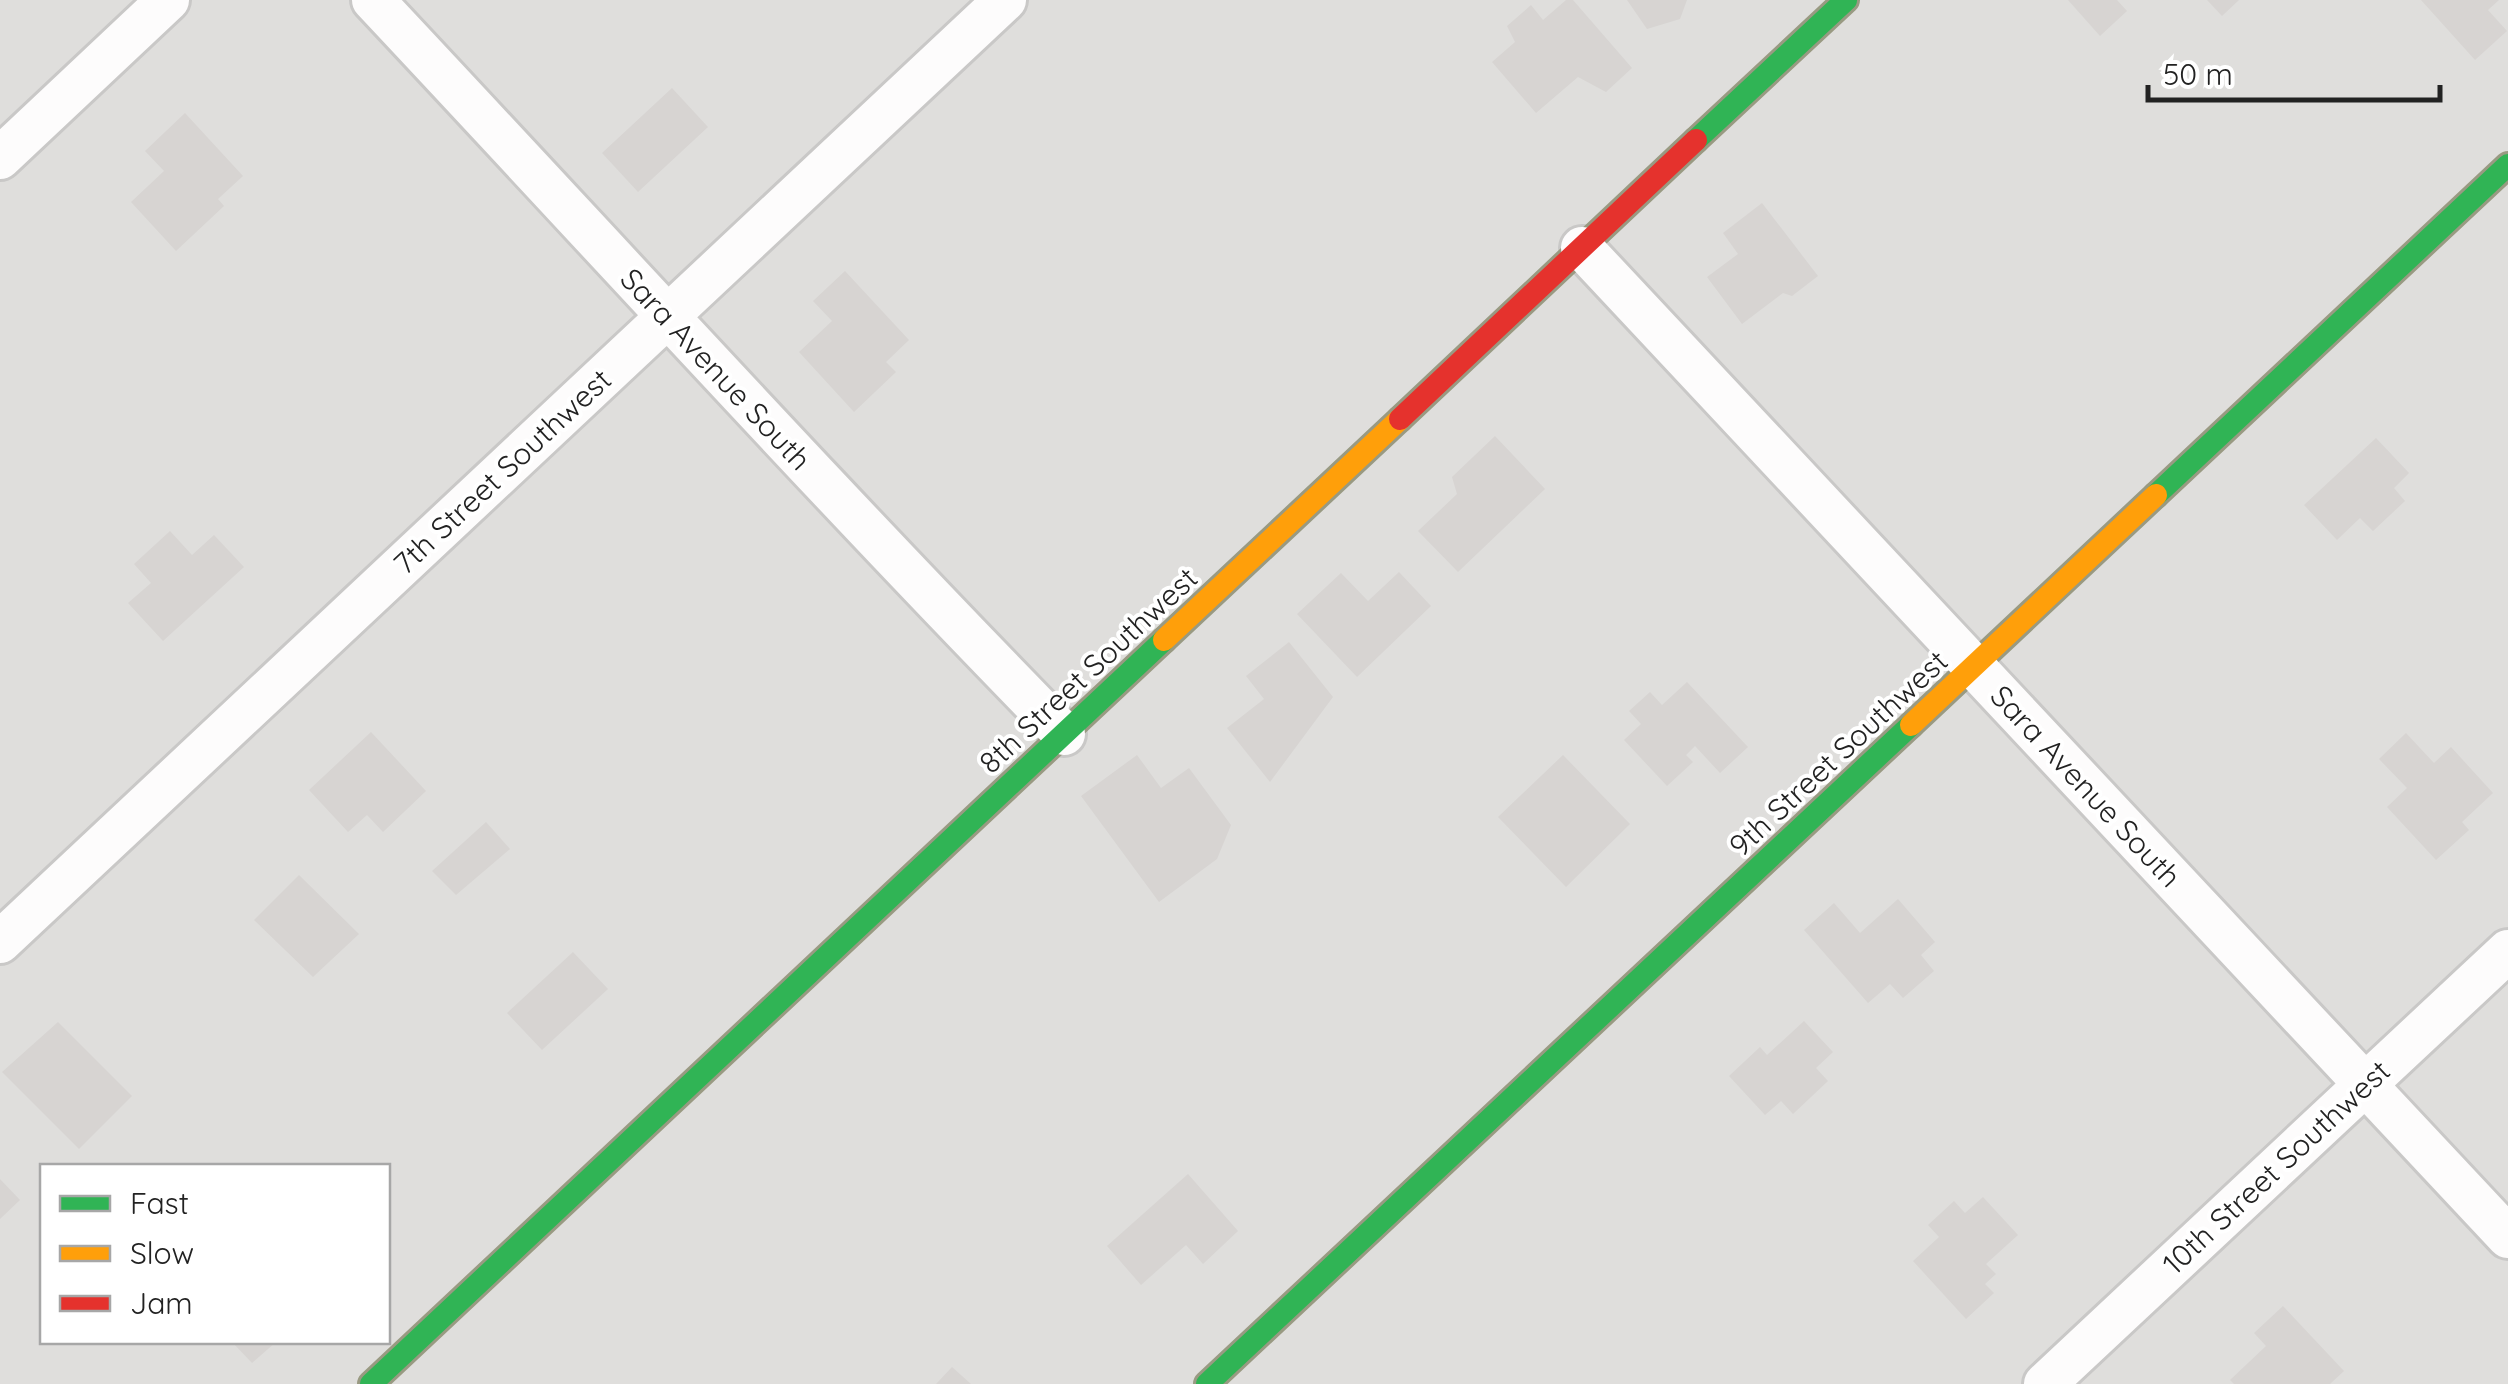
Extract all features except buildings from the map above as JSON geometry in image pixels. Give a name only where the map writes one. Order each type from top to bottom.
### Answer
[{"type":"street","points":[[0,158],[168,0]]},
{"type":"street","name":"Sara Avenue South","points":[[373,0],[666,317],[1064,734]]},
{"type":"street","name":"7th Street Southwest","points":[[0,942],[1005,0]]},
{"type":"street","name":"8th Street Southwest","points":[[371,1384],[1846,0]]},
{"type":"street","name":"9th Street Southwest","points":[[1207,1384],[2508,165]]},
{"type":"street","name":"Sara Avenue South","points":[[1582,248],[2508,1237]]},
{"type":"street","name":"10th Street Southwest","points":[[2045,1384],[2508,951]]},
{"type":"shaded area","points":[[0,0],[2508,0],[2508,1384],[0,1384]]},
{"type":"traffic: fast","points":[[1696,140],[1846,0]]},
{"type":"traffic: fast","points":[[2156,495],[2508,165]]},
{"type":"traffic: fast","points":[[371,1384],[1164,640]]},
{"type":"traffic: fast","points":[[1207,1384],[1911,725]]},
{"type":"traffic: slow","points":[[1164,640],[1400,419]]},
{"type":"traffic: slow","points":[[1911,725],[2156,495]]},
{"type":"traffic: jam","points":[[1400,419],[1696,140]]}]
